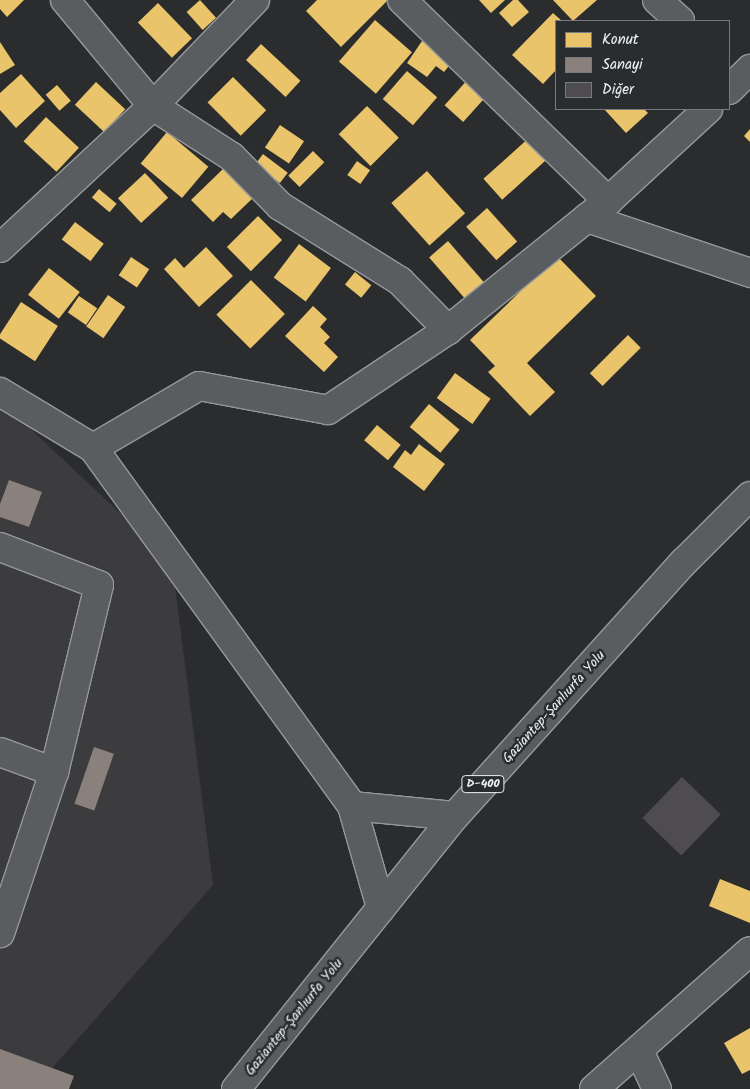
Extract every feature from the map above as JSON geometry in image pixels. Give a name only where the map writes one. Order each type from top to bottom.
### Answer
[{"type":"street","points":[[65,0],[153,106],[232,157],[280,206],[400,281],[448,330]]},
{"type":"street","points":[[0,248],[153,106],[255,0]]},
{"type":"street","points":[[402,0],[608,201]]},
{"type":"street","points":[[657,0],[679,20]]},
{"type":"street","points":[[94,448],[199,386],[328,410],[448,330],[588,218],[707,110]]},
{"type":"street","points":[[588,218],[750,273]]},
{"type":"street","points":[[0,392],[94,448],[352,806],[381,908]]},
{"type":"street","name":"Gaziantep-Şanlıurfa Yolu","points":[[236,1089],[455,816],[684,562],[750,496]]},
{"type":"street","points":[[0,547],[99,585],[54,772],[0,932]]},
{"type":"street","points":[[0,752],[54,772]]},
{"type":"street","points":[[352,806],[455,816]]},
{"type":"street","points":[[594,1089],[639,1051],[750,950]]},
{"type":"street","points":[[639,1051],[657,1089]]},
{"type":"shaded area","points":[[0,400],[172,562],[213,885],[34,1089],[0,1089]]},
{"type":"building: Konut","points":[[0,0],[24,0],[7,17],[0,9]]},
{"type":"building: Konut","points":[[200,0],[216,18],[203,30],[187,12]]},
{"type":"building: Konut","points":[[317,0],[388,0],[341,47],[306,11]]},
{"type":"building: Konut","points":[[479,0],[505,0],[491,13]]},
{"type":"building: Konut","points":[[513,0],[518,0],[529,12],[512,27],[499,13]]},
{"type":"building: Konut","points":[[553,0],[597,0],[574,20]]},
{"type":"building: Konut","points":[[158,3],[192,38],[172,58],[138,22]]},
{"type":"building: Konut","points":[[553,13],[561,20],[555,20],[555,71],[543,84],[512,55]]},
{"type":"building: Konut","points":[[375,20],[412,52],[376,94],[339,62]]},
{"type":"building: Konut","points":[[422,41],[452,62],[444,72],[436,66],[427,77],[407,63]]},
{"type":"building: Konut","points":[[0,42],[15,65],[0,74]]},
{"type":"building: Konut","points":[[261,44],[300,81],[285,97],[246,60]]},
{"type":"building: Konut","points":[[407,71],[437,97],[413,125],[383,99]]},
{"type":"building: Konut","points":[[21,74],[45,101],[16,128],[0,110],[0,93]]},
{"type":"building: Konut","points":[[233,77],[266,110],[241,136],[208,102]]},
{"type":"building: Konut","points":[[470,77],[489,94],[463,122],[445,105]]},
{"type":"building: Konut","points":[[96,82],[125,109],[104,132],[75,105]]},
{"type":"building: Konut","points":[[57,85],[71,101],[59,111],[46,95]]},
{"type":"building: Konut","points":[[367,106],[399,138],[371,166],[339,134]]},
{"type":"building: Konut","points":[[605,110],[645,110],[648,113],[626,133]]},
{"type":"building: Konut","points":[[46,117],[79,148],[56,172],[23,141]]},
{"type":"building: Konut","points":[[280,125],[304,141],[289,164],[265,147]]},
{"type":"building: Konut","points":[[750,129],[750,142],[744,136]]},
{"type":"building: Konut","points":[[167,132],[208,167],[182,198],[141,163]]},
{"type":"building: Konut","points":[[531,136],[550,157],[502,200],[483,179]]},
{"type":"building: Konut","points":[[313,151],[324,162],[300,187],[288,176]]},
{"type":"building: Konut","points":[[263,154],[288,173],[280,183],[255,164]]},
{"type":"building: Konut","points":[[357,161],[370,170],[360,184],[347,175]]},
{"type":"building: Konut","points":[[225,167],[255,196],[231,219],[223,212],[213,222],[191,200]]},
{"type":"building: Konut","points":[[427,171],[465,213],[429,245],[391,203]]},
{"type":"building: Konut","points":[[145,173],[168,198],[141,223],[118,198]]},
{"type":"building: Konut","points":[[99,189],[117,204],[110,212],[92,197]]},
{"type":"building: Konut","points":[[487,208],[517,241],[496,260],[466,227]]},
{"type":"building: Konut","points":[[258,216],[282,240],[251,271],[227,247]]},
{"type":"building: Konut","points":[[75,222],[104,244],[91,261],[62,240]]},
{"type":"building: Konut","points":[[448,241],[491,291],[472,307],[429,257]]},
{"type":"building: Konut","points":[[299,244],[331,268],[306,302],[274,278]]},
{"type":"building: Konut","points":[[206,247],[233,276],[199,307],[164,269],[175,258],[184,268]]},
{"type":"building: Konut","points":[[557,256],[596,296],[527,363],[555,392],[530,416],[488,372],[495,366],[470,340]]},
{"type":"building: Konut","points":[[131,257],[149,269],[137,288],[119,275]]},
{"type":"building: Konut","points":[[49,268],[80,292],[59,319],[28,295]]},
{"type":"building: Konut","points":[[355,272],[371,285],[361,298],[345,284]]},
{"type":"building: Konut","points":[[251,280],[285,314],[250,349],[216,315]]},
{"type":"building: Konut","points":[[108,295],[125,307],[103,338],[86,326]]},
{"type":"building: Konut","points":[[79,296],[97,308],[86,325],[68,313]]},
{"type":"building: Konut","points":[[21,302],[58,326],[35,361],[0,338],[0,334]]},
{"type":"building: Konut","points":[[313,306],[327,319],[320,327],[330,337],[324,343],[338,357],[324,372],[285,336]]},
{"type":"building: Konut","points":[[628,335],[641,348],[603,386],[590,373]]},
{"type":"building: Konut","points":[[455,373],[491,399],[472,424],[437,398]]},
{"type":"building: Konut","points":[[429,404],[460,430],[440,453],[410,427]]},
{"type":"building: Konut","points":[[377,425],[401,445],[388,460],[364,440]]},
{"type":"building: Konut","points":[[419,444],[445,464],[424,491],[393,467],[405,450],[411,455]]},
{"type":"building: Konut","points":[[720,879],[750,891],[750,923],[709,906]]},
{"type":"building: Konut","points":[[750,1028],[750,1070],[742,1074],[724,1043]]},
{"type":"building: Sanayi","points":[[9,480],[42,492],[29,527],[0,517],[0,504]]},
{"type":"building: Sanayi","points":[[94,747],[114,754],[94,811],[74,804]]},
{"type":"building: Sanayi","points":[[0,1049],[74,1076],[69,1089],[0,1089]]},
{"type":"building: Diğer","points":[[682,777],[721,815],[681,856],[642,818]]}]
